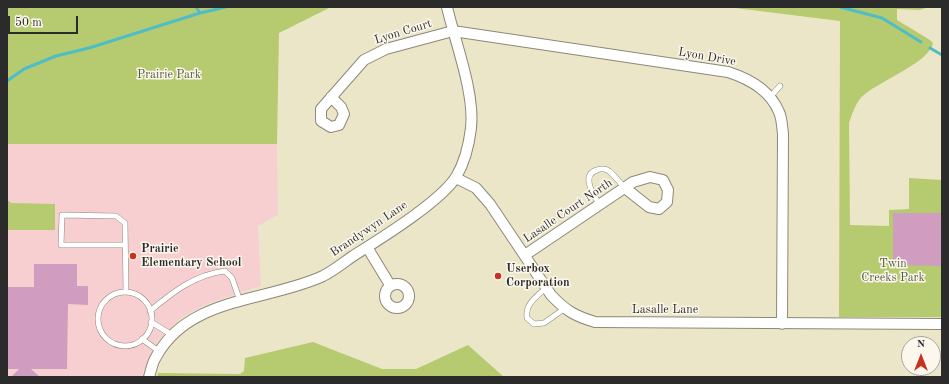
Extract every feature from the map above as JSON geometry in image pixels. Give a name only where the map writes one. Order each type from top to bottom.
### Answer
[{"type":"street","name":"Brandywyn Lane","points":[[149,377],[155,357],[172,335],[191,319],[220,306],[281,291],[323,276],[436,199],[456,178],[467,153],[472,127],[471,103],[447,7]]},
{"type":"street","name":"Lyon Drive","points":[[453,31],[728,72],[745,77],[770,97],[780,113],[783,134],[782,324]]},
{"type":"street","name":"Lyon Court","points":[[332,97],[364,60],[375,54],[453,31]]},
{"type":"street","name":"Lasalle Lane","points":[[456,178],[476,188],[490,204],[546,288],[564,308],[576,317],[595,322],[942,324]]},
{"type":"street","name":"Lasalle Court North","points":[[525,256],[599,204],[625,188]]},
{"type":"street","points":[[367,247],[390,285]]},
{"type":"lane","points":[[770,97],[780,86]]},
{"type":"lane","points":[[599,204],[589,183],[590,176],[594,171],[599,169],[607,170],[625,188]]},
{"type":"lane","points":[[125,245],[61,245],[62,215],[116,216],[124,223],[125,245],[126,292]]},
{"type":"lane","points":[[150,310],[180,286],[215,272],[224,271],[232,278],[240,301]]},
{"type":"lane","points":[[546,288],[532,300],[526,310],[527,318],[534,324],[544,323],[564,308]]},
{"type":"lane","points":[[126,292],[141,298],[150,310],[151,322],[147,335],[135,344],[117,345],[103,335],[99,327],[98,319],[103,303],[110,297],[126,292]]},
{"type":"lane","points":[[151,322],[172,335]]},
{"type":"lane","points":[[142,339],[160,352]]},
{"type":"shaded area","name":"Prairie Elementary School","points":[[7,144],[277,144],[278,215],[258,226],[261,286],[209,303],[182,317],[158,341],[141,377],[7,377]]},
{"type":"green space","name":"Prairie Park","points":[[7,7],[331,7],[279,33],[277,144],[7,144]]},
{"type":"green space","name":"Twin Creeks Park","points":[[727,7],[929,7],[920,10],[897,9],[897,20],[930,40],[933,43],[930,50],[924,57],[904,71],[865,94],[857,103],[849,123],[850,225],[889,226],[889,210],[909,209],[909,178],[942,180],[942,317],[839,317],[840,21]]},
{"type":"green space","points":[[7,200],[11,203],[55,204],[55,230],[7,230]]},
{"type":"green space","points":[[313,342],[382,369],[416,369],[468,345],[504,377],[157,377],[158,373],[240,374],[244,371],[245,358]]},
{"type":"building","points":[[893,213],[942,213],[942,266],[893,265]]},
{"type":"building","points":[[34,264],[77,264],[77,286],[88,286],[88,305],[68,304],[67,369],[31,369],[40,377],[11,377],[19,369],[7,369],[7,287],[34,287]]},
{"type":"waterway","points":[[196,7],[200,13]]},
{"type":"waterway","points":[[7,81],[24,69],[56,56],[89,48],[200,13],[226,7]]},
{"type":"waterway","points":[[840,7],[882,18],[921,42]]},
{"type":"waterway","points":[[930,48],[942,55]]},
{"type":"place","name":"Prairie Elementary School","points":[[133,256]]},
{"type":"place","name":"Userbox Corporation","points":[[498,276]]}]
